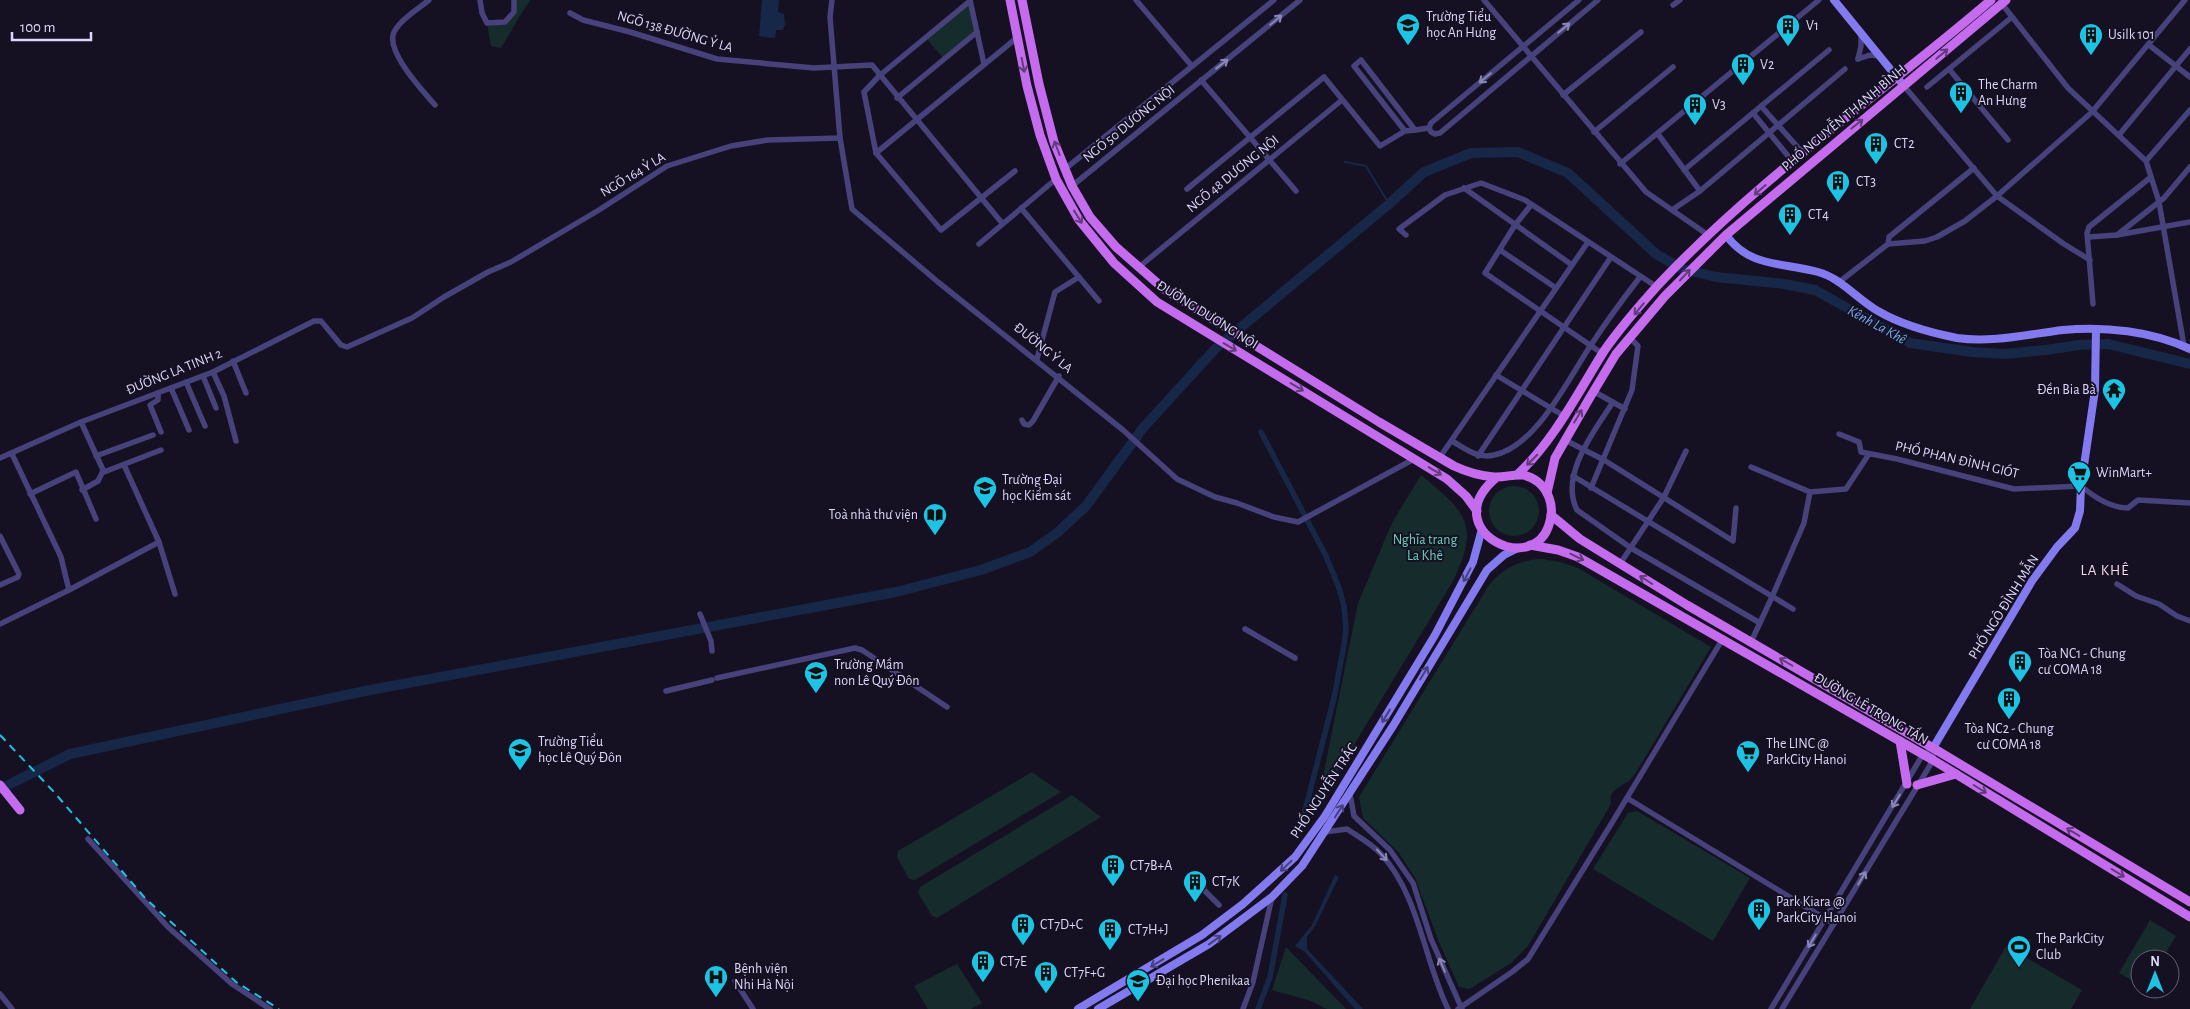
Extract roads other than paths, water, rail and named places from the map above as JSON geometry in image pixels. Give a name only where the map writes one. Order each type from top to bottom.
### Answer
[{"type":"main road","name":"ĐƯỜNG DƯƠNG NỘI","points":[[1010,0],[1040,135],[1056,179],[1079,220],[1114,263],[1157,302],[1447,479],[1466,496],[1477,511]]},
{"type":"main road","name":"ĐƯỜNG DƯƠNG NỘI","points":[[1022,0],[1039,84],[1054,142],[1072,186],[1090,218],[1116,247],[1164,289],[1379,422],[1466,472],[1497,477]]},
{"type":"main road","points":[[1834,0],[1904,86]]},
{"type":"main road","name":"PHỐ NGUYỄN THANH BÌNH","points":[[1657,287],[1708,235],[1803,153],[1992,0]]},
{"type":"main road","name":"PHỐ NGUYỄN THANH BÌNH","points":[[1630,338],[1701,258],[1726,235],[2004,2]]},
{"type":"main road","points":[[1028,86],[1039,84]]},
{"type":"main road","points":[[1726,235],[1743,253],[1754,258],[1818,272],[1838,283],[1878,312],[1903,322],[1959,338],[1984,339],[2064,330],[2152,335],[2187,347]]},
{"type":"main road","points":[[1518,474],[1541,452],[1603,354],[1657,287]]},
{"type":"main road","name":"PHỐ NGÔ ĐÌNH MẪN","points":[[1933,748],[2032,581],[2056,547],[2075,528],[2080,512],[2081,486],[2095,390],[2096,333]]},
{"type":"main road","points":[[1547,493],[1556,458],[1565,440],[1616,354],[1630,338]]},
{"type":"main road","points":[[1372,433],[1379,422]]},
{"type":"main road","points":[[1518,474],[1532,478],[1547,493],[1552,508],[1545,532],[1530,545],[1518,548],[1496,544],[1482,529],[1477,511],[1480,496],[1484,489],[1497,477],[1518,474]]},
{"type":"main road","name":"ĐƯỜNG LÊ TRỌNG TẤN","points":[[1551,515],[1580,539],[1620,564],[2190,902]]},
{"type":"main road","name":"PHỐ NGUYỄN TRÁC","points":[[1078,1009],[1202,935],[1243,904],[1295,857],[1325,816],[1435,634],[1474,562],[1482,529]]},
{"type":"main road","name":"ĐƯỜNG LÊ TRỌNG TẤN","points":[[1530,545],[1558,550],[1578,557],[1923,754],[2190,917]]},
{"type":"main road","name":"PHỐ NGUYỄN TRÁC","points":[[1098,1009],[1209,944],[1272,897],[1302,866],[1350,794],[1487,570],[1504,556],[1518,548]]},
{"type":"main road","points":[[1435,634],[1444,639]]},
{"type":"main road","points":[[1900,741],[1907,784]]},
{"type":"main road","points":[[1918,785],[1956,774]]},
{"type":"main road","points":[[0,785],[20,810]]},
{"type":"street","points":[[429,0],[398,27],[393,34],[393,41],[405,68],[434,105]]},
{"type":"street","points":[[480,0],[482,13],[487,23],[505,22],[514,12],[514,0]]},
{"type":"street","name":"ĐƯỜNG Ỷ LA","points":[[832,0],[830,17],[836,68],[840,138],[852,209],[938,282],[1059,376],[1142,446],[1177,479],[1215,497],[1274,517],[1298,522],[1414,459]]},
{"type":"street","points":[[1136,0],[1191,65]]},
{"type":"street","name":"NGÕ 50 DƯƠNG NỘI","points":[[1065,169],[1191,65],[1274,0]]},
{"type":"street","name":"NGÕ 50 DƯƠNG NỘI","points":[[1072,186],[1300,0]]},
{"type":"street","points":[[1484,0],[1620,164],[1646,192],[1708,235]]},
{"type":"street","points":[[1579,0],[1431,123],[1431,132],[1440,133],[1598,0]]},
{"type":"street","points":[[1674,5],[1680,0]]},
{"type":"street","points":[[1620,164],[1819,0]]},
{"type":"street","points":[[1838,283],[1888,244],[1925,241],[1937,237],[1965,221],[1997,196],[2092,112],[2185,0]]},
{"type":"street","points":[[984,64],[970,1],[878,76],[864,92],[876,153],[941,230],[1015,171]]},
{"type":"street","points":[[2004,2],[2012,18],[2068,88],[2146,161],[2159,202],[2187,347]]},
{"type":"street","name":"NGÕ 138 ĐƯỜNG Ỷ LA","points":[[570,13],[584,20],[717,59],[814,68],[872,65],[878,76]]},
{"type":"street","points":[[1927,86],[2012,18]]},
{"type":"street","points":[[897,98],[977,32]]},
{"type":"street","points":[[1563,95],[1641,32]]},
{"type":"street","points":[[1861,33],[1862,41],[1858,59],[1870,55],[1880,56]]},
{"type":"street","points":[[876,153],[1018,37]]},
{"type":"street","points":[[2149,45],[2190,76]]},
{"type":"street","points":[[2119,135],[2190,49]]},
{"type":"street","points":[[1684,170],[1829,50]]},
{"type":"street","points":[[1405,131],[1354,66],[1361,60],[1415,130]]},
{"type":"street","points":[[1594,132],[1674,67]]},
{"type":"street","points":[[1672,210],[1700,191],[1845,69]]},
{"type":"street","points":[[1949,69],[2008,140]]},
{"type":"street","points":[[878,76],[1002,223]]},
{"type":"street","points":[[1187,190],[1324,77],[1380,146],[1405,131],[1430,128]]},
{"type":"street","points":[[1201,80],[1296,191]]},
{"type":"street","points":[[1904,86],[1997,196],[2064,244],[2090,260]]},
{"type":"street","name":"NGÕ 48 DƯƠNG NỘI","points":[[1139,267],[1342,100]]},
{"type":"street","points":[[1761,106],[1803,153]]},
{"type":"street","points":[[2146,161],[2190,110]]},
{"type":"street","points":[[1753,113],[1793,162]]},
{"type":"street","points":[[1658,134],[1700,191]]},
{"type":"street","name":"NGÕ 164 Ỷ LA","points":[[348,347],[412,318],[488,272],[511,262],[599,210],[667,166],[731,146],[768,140],[840,138]]},
{"type":"street","points":[[2117,236],[2159,202],[2190,167]]},
{"type":"street","points":[[1888,244],[1889,236],[1974,168]]},
{"type":"street","points":[[2093,304],[2089,227],[2151,177]]},
{"type":"street","points":[[979,244],[1056,179]]},
{"type":"street","points":[[1406,234],[1399,229],[1445,195],[1481,183],[1525,200],[1657,287]]},
{"type":"street","points":[[1464,188],[1572,265]]},
{"type":"street","points":[[1532,205],[1515,225],[1485,273],[1539,312],[1603,354]]},
{"type":"street","points":[[1021,208],[1099,301]]},
{"type":"street","points":[[2089,238],[2117,236],[2190,222]]},
{"type":"street","points":[[1440,457],[1588,242]]},
{"type":"street","points":[[1500,250],[1556,288]]},
{"type":"street","points":[[1478,456],[1611,258]]},
{"type":"street","points":[[1037,359],[1055,292],[1079,277]]},
{"type":"street","points":[[1452,441],[1478,456],[1498,454],[1515,446],[1550,409],[1590,345],[1640,277]]},
{"type":"street","name":"ĐƯỜNG LA TINH 2","points":[[0,458],[81,422],[213,372],[314,321],[321,321],[341,345],[348,347]]},
{"type":"street","points":[[1591,488],[1632,390],[1638,346],[1630,338]]},
{"type":"street","points":[[233,361],[246,393]]},
{"type":"street","points":[[213,372],[224,396],[236,441]]},
{"type":"street","points":[[1496,375],[1564,416]]},
{"type":"street","points":[[203,376],[216,408]]},
{"type":"street","points":[[1022,420],[1024,424],[1029,424],[1033,421],[1059,376]]},
{"type":"street","points":[[186,382],[205,426]]},
{"type":"street","points":[[172,388],[189,430]]},
{"type":"street","points":[[1594,391],[1625,409]]},
{"type":"street","points":[[158,393],[158,400],[150,406],[161,432]]},
{"type":"street","points":[[1612,402],[1584,448],[1573,476],[1574,502],[1577,510],[1631,548],[1760,623]]},
{"type":"street","points":[[81,422],[103,471]]},
{"type":"street","points":[[1750,467],[1810,492],[1846,490],[1869,454],[1861,452],[1859,442],[1839,434]]},
{"type":"street","points":[[96,456],[153,436]]},
{"type":"street","points":[[1565,440],[1584,448],[1604,460],[1732,541],[1736,508]]},
{"type":"street","points":[[103,471],[124,465],[161,450]]},
{"type":"street","points":[[1620,564],[1664,497],[1686,451]]},
{"type":"street","points":[[12,454],[61,557],[69,590]]},
{"type":"street","name":"PHỐ PHAN ĐÌNH GIÓT","points":[[1869,454],[1897,459],[2014,489],[2081,486]]},
{"type":"street","points":[[124,465],[159,542],[175,594]]},
{"type":"street","points":[[82,490],[98,481],[103,471]]},
{"type":"street","points":[[30,494],[76,472],[82,490],[96,519]]},
{"type":"street","points":[[1573,476],[1793,609]]},
{"type":"street","points":[[2081,486],[2095,498],[2123,508],[2128,508],[2138,500],[2190,503]]},
{"type":"street","points":[[1751,642],[1804,522],[1810,492]]},
{"type":"street","points":[[0,536],[19,574],[18,577],[0,585]]},
{"type":"street","points":[[0,624],[159,542]]},
{"type":"street","points":[[2116,584],[2136,596],[2159,604],[2177,616],[2190,621]]},
{"type":"street","points":[[700,614],[711,641],[712,651]]},
{"type":"street","points":[[1245,629],[1295,658]]},
{"type":"street","points":[[1350,794],[1354,816],[1390,850],[1412,883],[1431,939],[1460,1009],[1528,959],[1722,640]]},
{"type":"street","points":[[666,691],[855,648],[862,650],[947,708]]},
{"type":"street","points":[[1770,1009],[1907,784],[1923,754],[1933,748]]},
{"type":"street","points":[[1782,1009],[1933,760],[1933,748]]},
{"type":"street","points":[[1627,798],[1834,924]]},
{"type":"street","points":[[1325,832],[1348,829],[1372,845],[1393,868],[1409,899],[1448,1009]]},
{"type":"street","points":[[88,839],[168,927],[232,984],[270,1009]]},
{"type":"street","points":[[1204,881],[1204,890],[1219,905]]},
{"type":"street","points":[[1243,1009],[1253,982],[1272,897]]},
{"type":"street","points":[[735,981],[753,1009]]},
{"type":"street","points":[[0,994],[12,1009]]},
{"type":"water","points":[[762,0],[779,0],[778,12],[784,14],[785,25],[783,30],[776,30],[775,38],[759,36]]},
{"type":"water","points":[[1335,875],[1339,877],[1315,926],[1307,937],[1307,949],[1363,1009],[1355,1009],[1305,952],[1295,946],[1312,925]]},
{"type":"waterway","name":"Kênh La Khê","points":[[0,789],[70,754],[365,691],[896,592],[981,570],[1030,552],[1057,533],[1086,506],[1143,428],[1216,348],[1389,204],[1424,172],[1471,153],[1518,152],[1568,173],[1656,254],[1682,269],[1716,277],[1784,284],[1815,290],[1910,343],[1972,352],[2004,354],[2079,345],[2108,344],[2190,364]]},
{"type":"waterway","points":[[1345,162],[1366,166],[1389,204]]},
{"type":"waterway","points":[[1261,432],[1326,556],[1344,606],[1346,629],[1334,698],[1300,830]]},
{"type":"waterway","points":[[1258,1009],[1270,977],[1285,895]]},
{"type":"railway","points":[[0,735],[54,792],[145,898],[236,982],[279,1009]]},
{"type":"place","name":"Trường Tiểu học An Hưng","points":[[1408,46]]},
{"type":"place","name":"V1","points":[[1788,47]]},
{"type":"place","name":"Usilk 101","points":[[2091,56]]},
{"type":"place","name":"V2","points":[[1743,86]]},
{"type":"place","name":"The Charm An Hưng","points":[[1961,114]]},
{"type":"place","name":"V3","points":[[1695,126]]},
{"type":"place","name":"CT2","points":[[1876,165]]},
{"type":"place","name":"CT3","points":[[1838,203]]},
{"type":"place","name":"CT4","points":[[1790,236]]},
{"type":"place","name":"Đền Bia Bà","points":[[2114,411]]},
{"type":"place","name":"WinMart+","points":[[2079,494]]},
{"type":"place","name":"Trường Đại học Kiểm sát","points":[[985,509]]},
{"type":"place","name":"Toà nhà thư viện","points":[[935,536]]},
{"type":"place","name":"Tòa NC1 - Chung cư COMA 18","points":[[2020,683]]},
{"type":"place","name":"Trường Mầm non Lê Quý Đôn","points":[[816,694]]},
{"type":"place","name":"Tòa NC2 - Chung cư COMA 18","points":[[2009,720]]},
{"type":"place","name":"Trường Tiểu học Lê Quý Đôn","points":[[520,771]]},
{"type":"place","name":"The LINC @ ParkCity Hanoi","points":[[1748,773]]},
{"type":"place","name":"CT7B+A","points":[[1113,887]]},
{"type":"place","name":"CT7K","points":[[1195,903]]},
{"type":"place","name":"Park Kiara @ ParkCity Hanoi","points":[[1759,931]]},
{"type":"place","name":"CT7D+C","points":[[1023,946]]},
{"type":"place","name":"CT7H+J","points":[[1110,951]]},
{"type":"place","name":"The ParkCity Club","points":[[2019,968]]},
{"type":"place","name":"CT7E","points":[[983,983]]},
{"type":"place","name":"CT7F+G","points":[[1046,994]]},
{"type":"place","name":"Bệnh viện Nhi Hà Nội","points":[[716,998]]},
{"type":"place","name":"Đại học Phenikaa","points":[[1138,1002]]},
{"type":"district","name":"LA KHÊ","points":[[2105,570]]},
{"type":"park label","name":"Nghĩa trang La Khê","points":[[1425,548]]}]
